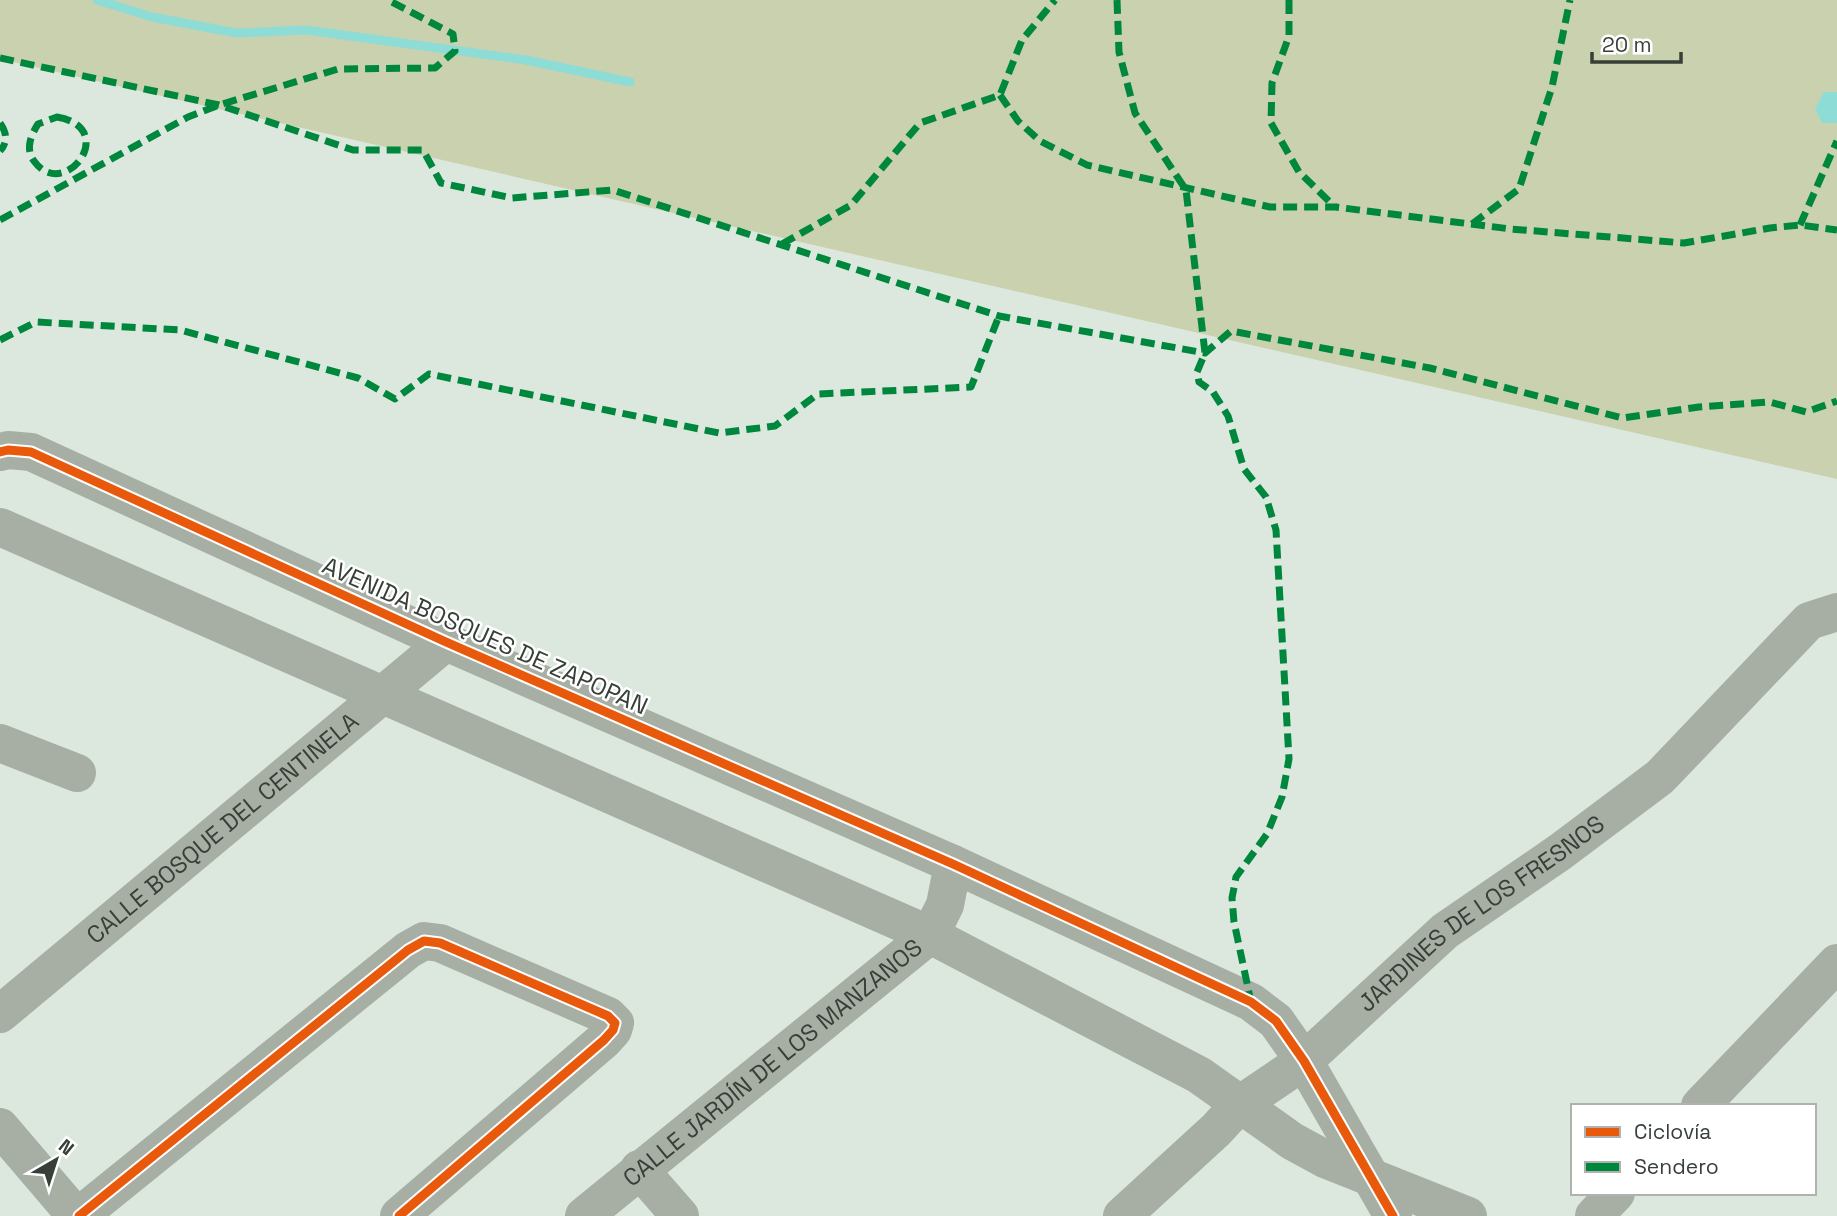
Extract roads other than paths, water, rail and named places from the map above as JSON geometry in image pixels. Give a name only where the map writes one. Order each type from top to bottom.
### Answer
[{"type":"street","name":"AVENIDA BOSQUES DE ZAPOPAN","points":[[0,452],[31,452],[446,642],[953,864],[1251,1002],[1276,1021],[1304,1061],[1393,1216]]},
{"type":"street","points":[[0,527],[930,935],[1199,1075],[1292,1141],[1325,1159],[1468,1216]]},
{"type":"street","name":"JARDINES DE LOS FRESNOS","points":[[1122,1216],[1216,1130],[1239,1105],[1304,1061],[1445,931],[1560,852],[1660,777],[1809,621],[1837,612]]},
{"type":"street","name":"CALLE BOSQUE DEL CENTINELA","points":[[0,1014],[446,642]]},
{"type":"street","points":[[0,743],[77,773]]},
{"type":"street","points":[[930,935],[944,905],[953,864]]},
{"type":"street","name":"CALLE JARDÍN DE LOS MANZANOS","points":[[584,1216],[930,935]]},
{"type":"street","points":[[0,1127],[78,1216],[408,950],[424,941],[440,943],[608,1016],[615,1023],[613,1030],[604,1040],[399,1216]]},
{"type":"street","points":[[1702,1104],[1837,964]]},
{"type":"street","points":[[639,1169],[680,1216]]},
{"type":"street","points":[[1594,1216],[1614,1195]]},
{"type":"water","points":[[1824,92],[1837,92],[1837,123],[1822,123],[1815,109]]},
{"type":"waterway","points":[[97,0],[152,17],[236,33],[306,30],[526,60],[630,82]]}]
